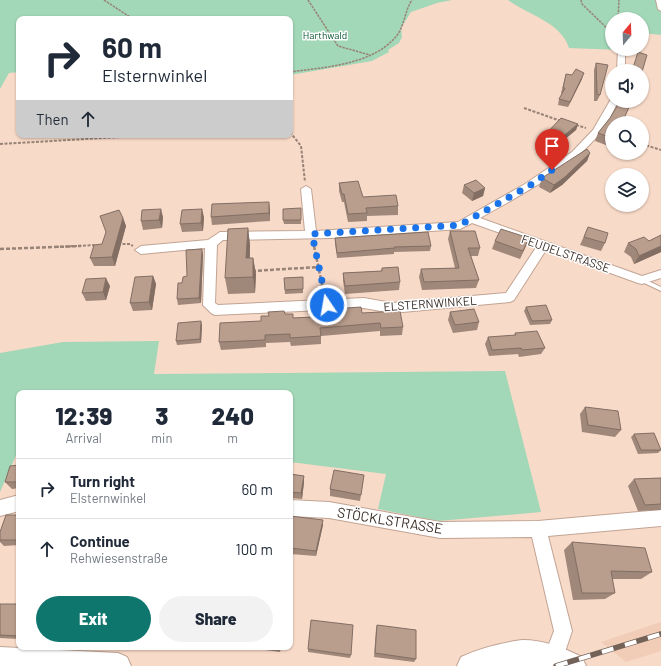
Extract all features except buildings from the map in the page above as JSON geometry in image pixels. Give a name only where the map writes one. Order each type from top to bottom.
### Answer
[{"type":"main road","points":[[470,666],[507,655],[532,652],[564,662]]},
{"type":"main road","points":[[0,660],[118,666]]},
{"type":"street","points":[[659,0],[661,8]]},
{"type":"street","points":[[141,250],[211,244],[220,236],[312,234],[460,225],[529,186],[575,154],[598,131],[610,108]]},
{"type":"street","points":[[306,189],[312,234]]},
{"type":"street","name":"FEUDELSTRASSE","points":[[472,219],[543,246],[642,280]]},
{"type":"street","name":"ELSTERNWINKEL","points":[[211,244],[209,305],[215,310],[364,303],[392,308],[510,297],[543,246]]},
{"type":"street","points":[[642,280],[661,274]]},
{"type":"street","points":[[0,508],[16,504]]},
{"type":"street","name":"STÖCKLSTRASSE","points":[[293,508],[329,510],[440,530],[538,529],[661,518]]},
{"type":"street","points":[[538,529],[563,631],[564,662]]},
{"type":"lane","points":[[642,280],[661,289]]},
{"type":"path","points":[[104,0],[128,16]]},
{"type":"path","points":[[308,0],[338,46],[371,55]]},
{"type":"path","points":[[293,72],[321,68],[371,55],[391,42],[405,21],[408,5],[412,0]]},
{"type":"path","points":[[581,0],[582,4],[605,26]]},
{"type":"path","points":[[618,12],[619,0]]},
{"type":"path","points":[[524,108],[566,123]]},
{"type":"path","points":[[574,125],[598,131]]},
{"type":"path","points":[[293,136],[301,146],[306,189]]},
{"type":"path","points":[[0,144],[103,138]]},
{"type":"path","points":[[649,146],[661,150]]},
{"type":"path","points":[[312,234],[327,305]]},
{"type":"path","points":[[114,245],[130,244],[141,250]]},
{"type":"path","points":[[0,250],[99,245]]},
{"type":"path","points":[[249,271],[318,267]]},
{"type":"shaded area","points":[[661,622],[661,651],[626,662],[601,642]]},
{"type":"green space","name":"Harthwald","points":[[0,0],[452,0],[437,3],[411,12],[401,28],[402,37],[399,43],[388,50],[389,52],[372,61],[293,74],[293,16],[16,16],[16,72],[9,73],[0,89]]},
{"type":"green space","points":[[508,0],[661,0],[661,35],[649,34],[649,12],[605,12],[605,49],[569,48],[565,39],[551,25]]},
{"type":"green space","points":[[159,341],[154,374],[505,371],[541,512],[438,521],[378,509],[386,474],[293,462],[293,390],[16,390],[16,455],[0,492],[0,353],[63,342]]},
{"type":"railway","points":[[556,666],[661,634]]},
{"type":"route","points":[[327,305],[312,234],[460,225],[529,186],[552,170]]}]
